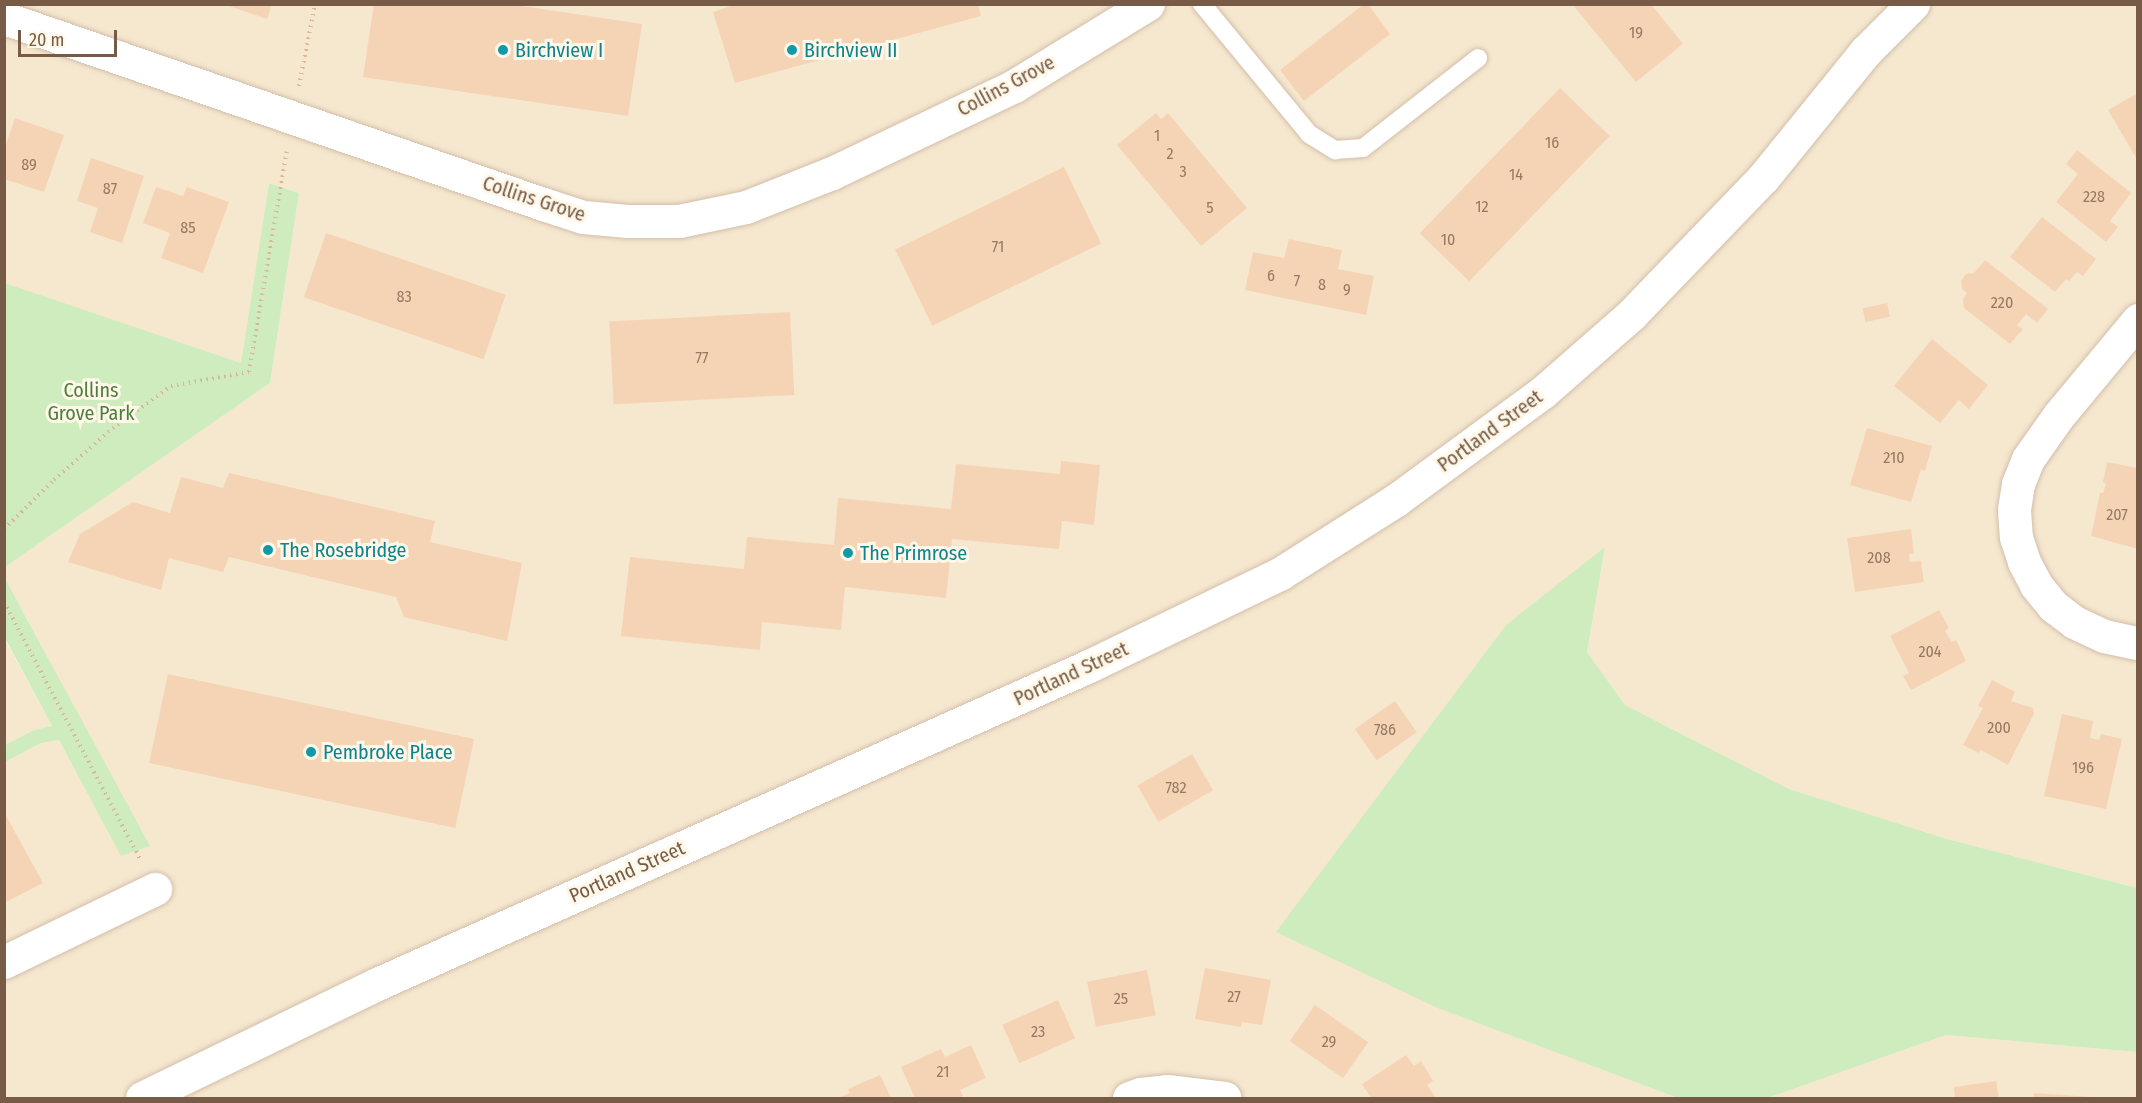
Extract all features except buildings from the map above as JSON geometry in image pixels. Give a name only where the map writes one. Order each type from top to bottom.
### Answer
[{"type":"main road","name":"Collins Grove","points":[[4,18],[584,217],[628,221],[679,221],[746,207],[832,172],[1014,86],[1148,4]]},
{"type":"main road","name":"Portland Street","points":[[1865,52],[1884,4]]},
{"type":"main road","name":"Portland Street","points":[[142,1098],[377,984],[1089,666],[1281,573],[1396,500],[1543,392],[1630,315],[1763,178],[1865,52],[1913,4]]},
{"type":"main road","points":[[2138,320],[2059,415],[2028,459],[2018,484],[2014,510],[2016,537],[2024,562],[2036,585],[2053,606],[2074,622],[2104,636],[2138,643]]},
{"type":"main road","points":[[4,962],[155,889]]},
{"type":"main road","points":[[1129,1098],[1140,1094],[1167,1091],[1225,1098]]},
{"type":"lane","points":[[1202,4],[1309,134],[1335,150],[1363,148],[1478,58]]},
{"type":"path","points":[[4,529],[108,432],[171,386],[249,372],[293,116],[315,4]]},
{"type":"path","points":[[4,602],[155,889]]},
{"type":"shaded area","points":[[4,5],[2137,5],[2137,888],[1947,839],[1789,789],[1625,705],[1587,652],[1605,548],[1506,625],[1324,869],[1440,1009],[1678,1098],[5,1098],[5,762],[41,743],[59,740],[121,855],[149,846],[5,578],[5,567],[270,383],[299,193],[269,183],[241,363],[5,283]]},
{"type":"shaded area","points":[[4,638],[52,726],[34,730],[5,745]]},
{"type":"shaded area","points":[[1946,1035],[2137,1052],[2137,1098],[1767,1098]]},
{"type":"green space","name":"Collins Grove Park","points":[[269,183],[299,193],[270,383],[5,567],[5,283],[241,363]]},
{"type":"green space","points":[[1605,547],[1587,652],[1625,705],[1789,789],[1947,839],[2137,888],[2137,1052],[1946,1035],[1767,1098],[1678,1098],[1440,1009],[1276,932],[1506,625]]},
{"type":"green space","points":[[5,578],[150,846],[121,856],[59,740],[41,743],[5,762],[5,745],[34,730],[52,726],[5,638]]},
{"type":"place","name":"Birchview I","points":[[503,50]]},
{"type":"place","name":"Birchview II","points":[[792,50]]},
{"type":"place","name":"The Rosebridge","points":[[268,550]]},
{"type":"place","name":"The Primrose","points":[[848,553]]},
{"type":"place","name":"Pembroke Place","points":[[311,752]]}]
